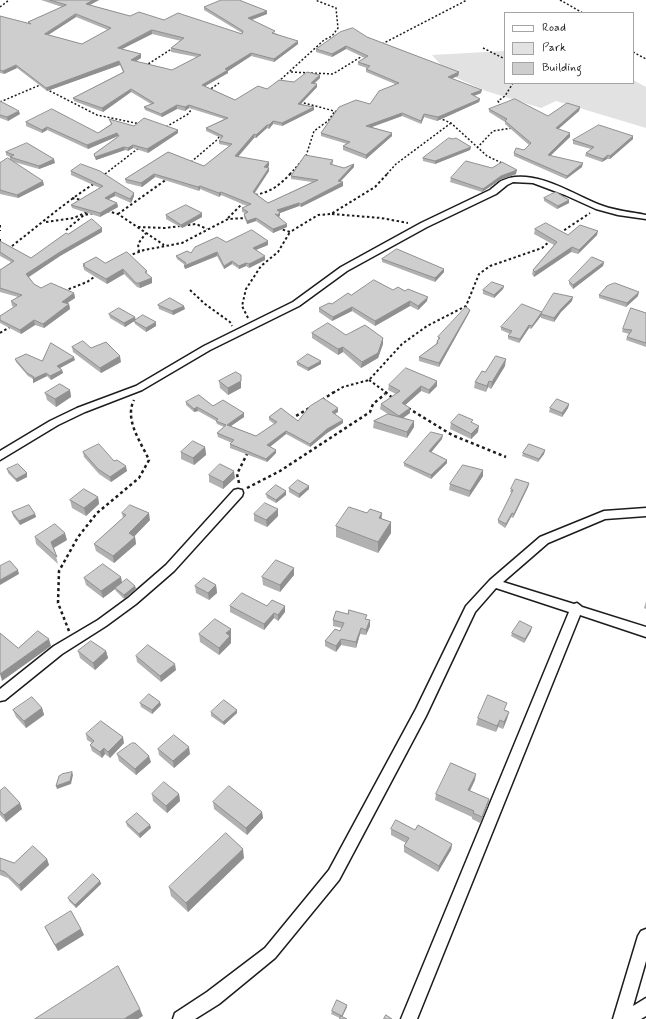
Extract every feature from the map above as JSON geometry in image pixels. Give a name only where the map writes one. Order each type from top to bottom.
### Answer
[{"type":"street","points":[[0,456],[54,423],[81,410],[139,388],[207,348],[296,304],[344,269],[424,225],[493,192],[504,182],[512,180],[534,181],[599,207],[618,213],[646,217]]},
{"type":"street","points":[[0,696],[58,650],[132,601],[170,568],[238,493]]},
{"type":"street","points":[[181,1019],[213,998],[270,953],[334,875],[422,712],[470,609],[494,583],[544,540],[604,515],[646,512]]},
{"type":"street","points":[[494,583],[577,608],[646,632]]},
{"type":"street","points":[[409,1019],[577,608]]},
{"type":"street","points":[[621,1019],[646,936]]},
{"type":"street","points":[[628,1019],[646,1006]]},
{"type":"path","points":[[0,7],[9,0]]},
{"type":"path","points":[[274,85],[292,72],[324,40],[332,36],[338,28],[336,8],[315,0]]},
{"type":"path","points":[[379,46],[467,0]]},
{"type":"path","points":[[560,0],[581,12]]},
{"type":"path","points":[[140,70],[176,45]]},
{"type":"path","points":[[483,48],[504,58]]},
{"type":"path","points":[[292,72],[333,74],[368,52]]},
{"type":"path","points":[[634,53],[646,59]]},
{"type":"path","points":[[38,81],[40,85],[72,104],[114,120],[144,124]]},
{"type":"path","points":[[206,93],[220,83]]},
{"type":"path","points":[[507,108],[501,106],[498,101],[505,96],[512,84]]},
{"type":"path","points":[[0,102],[40,85]]},
{"type":"path","points":[[296,102],[341,112]]},
{"type":"path","points":[[162,130],[188,114],[195,105]]},
{"type":"path","points":[[95,113],[99,109]]},
{"type":"path","points":[[250,196],[266,194],[280,184],[306,156],[314,131],[328,121],[335,111]]},
{"type":"path","points":[[439,118],[451,124],[474,143],[477,148],[506,166]]},
{"type":"path","points":[[331,214],[375,187],[396,164],[451,124]]},
{"type":"path","points":[[477,148],[493,131],[514,127]]},
{"type":"path","points":[[190,163],[218,139],[221,133]]},
{"type":"path","points":[[5,251],[45,222],[72,198],[85,191],[141,147]]},
{"type":"path","points":[[118,214],[171,177]]},
{"type":"path","points":[[72,198],[84,201]]},
{"type":"path","points":[[125,258],[139,252],[182,243],[228,219],[245,202]]},
{"type":"path","points":[[285,422],[343,387],[369,380],[402,344],[427,326],[452,315],[466,306],[479,274],[490,266],[542,248],[549,241],[599,207]]},
{"type":"path","points":[[66,230],[95,208]]},
{"type":"path","points":[[100,209],[118,214],[164,246]]},
{"type":"path","points":[[45,222],[99,212]]},
{"type":"path","points":[[252,326],[242,306],[246,289],[261,266],[278,252],[290,232],[318,215],[331,214],[381,218],[424,225]]},
{"type":"path","points":[[228,219],[244,217],[250,219]]},
{"type":"path","points":[[137,227],[165,228],[196,224],[208,229]]},
{"type":"path","points":[[0,225],[0,231]]},
{"type":"path","points":[[277,228],[290,232]]},
{"type":"path","points":[[139,252],[138,244],[146,233]]},
{"type":"path","points":[[64,292],[87,282],[99,273]]},
{"type":"path","points":[[190,290],[205,304],[230,322],[237,333]]},
{"type":"path","points":[[0,333],[13,324]]},
{"type":"path","points":[[369,380],[385,394],[398,402]]},
{"type":"path","points":[[73,641],[58,603],[59,571],[78,537],[97,513],[139,478],[150,460],[130,418],[130,408],[139,388]]},
{"type":"path","points":[[248,452],[237,474],[238,493],[280,471],[370,412],[373,404],[385,394]]},
{"type":"path","points":[[405,406],[452,435],[506,457]]},
{"type":"green space","points":[[504,51],[504,84],[634,84],[634,81],[646,87],[646,128],[556,101],[541,108],[486,91],[450,75],[432,55]]},
{"type":"building","points":[[50,0],[93,0],[86,4],[130,16],[139,12],[164,20],[178,13],[242,34],[243,31],[204,7],[221,0],[239,0],[267,11],[248,18],[275,31],[272,33],[298,41],[274,59],[251,53],[225,69],[228,70],[202,85],[235,100],[258,86],[267,89],[279,80],[294,82],[307,72],[320,75],[311,83],[317,84],[298,104],[314,107],[282,123],[273,121],[256,135],[254,134],[235,156],[269,162],[264,167],[269,168],[253,192],[268,203],[318,180],[291,176],[305,155],[333,160],[330,164],[344,168],[354,164],[338,181],[343,182],[301,204],[299,203],[277,210],[280,212],[278,215],[275,214],[287,224],[273,229],[256,218],[247,221],[244,214],[248,212],[242,208],[251,204],[221,192],[219,193],[200,186],[198,187],[154,174],[141,183],[125,179],[168,152],[204,166],[232,144],[219,141],[223,136],[206,128],[228,118],[189,105],[185,107],[177,105],[161,114],[144,107],[154,103],[131,89],[102,108],[73,98],[124,72],[119,61],[46,88],[16,65],[3,71],[0,70],[0,16],[31,24],[28,22],[66,5]],"holes":[[[76,14],[111,28],[82,44],[45,34]],[[152,30],[184,38],[171,48],[201,55],[172,70],[131,60],[141,54],[118,48]]]},
{"type":"building","points":[[353,28],[367,37],[459,72],[448,77],[482,90],[471,94],[480,99],[438,117],[424,114],[421,121],[402,113],[366,126],[392,133],[366,155],[343,146],[350,142],[321,133],[339,107],[356,100],[370,104],[379,91],[399,83],[366,69],[370,66],[358,62],[368,56],[346,46],[332,54],[316,49],[340,32]]},
{"type":"building","points":[[515,99],[548,116],[567,103],[580,107],[556,128],[570,133],[548,155],[583,163],[567,176],[514,153],[516,148],[524,150],[531,143],[505,121],[507,119],[489,109]]},
{"type":"building","points":[[0,101],[19,111],[7,117],[0,115]]},
{"type":"building","points":[[52,109],[98,133],[112,124],[109,119],[134,126],[144,118],[178,130],[147,149],[133,145],[128,148],[124,147],[95,157],[94,154],[119,136],[117,133],[87,145],[47,127],[42,130],[26,122]]},
{"type":"building","points":[[599,125],[633,136],[610,156],[608,155],[603,159],[586,153],[594,147],[573,140]]},
{"type":"building","points":[[449,138],[456,138],[471,147],[435,161],[423,158]]},
{"type":"building","points":[[27,143],[54,159],[39,166],[10,157],[14,155],[6,152]]},
{"type":"building","points":[[8,158],[43,181],[17,195],[0,190],[0,163]]},
{"type":"building","points":[[466,161],[492,168],[502,162],[517,170],[501,176],[483,189],[451,178]]},
{"type":"building","points":[[81,164],[100,171],[134,193],[130,199],[115,192],[105,198],[117,203],[100,213],[71,205],[103,186],[71,171]]},
{"type":"building","points":[[556,192],[569,200],[558,206],[544,198]]},
{"type":"building","points":[[186,205],[202,213],[181,225],[166,215]]},
{"type":"building","points":[[92,219],[102,228],[60,252],[26,274],[34,284],[41,288],[51,283],[74,293],[62,302],[69,304],[43,324],[34,320],[20,330],[0,320],[0,316],[17,305],[11,301],[22,295],[0,288],[0,270],[14,261],[0,252],[0,241],[31,258],[66,233],[68,234]]},
{"type":"building","points":[[546,223],[568,235],[580,225],[598,231],[579,250],[572,247],[535,272],[533,270],[557,242],[535,229]]},
{"type":"building","points":[[252,230],[268,241],[253,248],[265,256],[249,264],[246,263],[239,266],[232,261],[224,266],[217,252],[184,266],[186,263],[176,256],[187,251],[191,253],[195,247],[217,237],[226,242]]},
{"type":"building","points":[[397,249],[444,269],[435,278],[382,259]]},
{"type":"building","points":[[127,252],[147,271],[145,272],[152,278],[136,283],[123,269],[106,279],[83,266],[85,265],[83,264],[96,257],[105,263]]},
{"type":"building","points":[[592,257],[604,262],[573,285],[569,281]]},
{"type":"building","points":[[374,280],[393,290],[398,287],[405,291],[408,289],[428,297],[418,306],[410,301],[375,321],[352,307],[333,317],[319,308],[329,303],[332,304],[348,293],[351,295]]},
{"type":"building","points":[[492,282],[504,286],[494,295],[483,290]]},
{"type":"building","points":[[615,283],[639,292],[627,303],[599,295],[607,286]]},
{"type":"building","points":[[554,293],[573,297],[554,318],[541,314]]},
{"type":"building","points":[[170,298],[184,306],[172,311],[158,305]]},
{"type":"building","points":[[522,304],[542,312],[532,326],[529,325],[520,339],[508,336],[512,331],[501,327]]},
{"type":"building","points":[[466,307],[470,310],[439,363],[419,357],[438,343],[437,341],[440,338],[438,337]]},
{"type":"building","points":[[119,308],[135,317],[124,323],[109,314]]},
{"type":"building","points":[[631,308],[646,313],[646,343],[627,337],[632,330],[623,329]]},
{"type":"building","points":[[143,315],[156,322],[146,328],[134,321]]},
{"type":"building","points":[[328,323],[346,335],[365,325],[383,338],[378,353],[362,362],[343,347],[338,349],[312,333]]},
{"type":"building","points":[[83,341],[91,348],[106,342],[120,356],[100,368],[72,347]]},
{"type":"building","points":[[51,343],[74,357],[57,366],[62,370],[50,376],[46,373],[33,379],[34,377],[27,373],[15,359],[26,354],[42,361]]},
{"type":"building","points":[[308,354],[321,361],[308,368],[297,362]]},
{"type":"building","points":[[496,356],[506,359],[492,382],[489,381],[487,386],[475,382],[482,371],[485,372]]},
{"type":"building","points":[[406,368],[437,381],[429,390],[421,386],[402,403],[410,408],[399,416],[381,404],[400,391],[389,385]]},
{"type":"building","points":[[236,372],[241,375],[241,381],[228,388],[219,381]]},
{"type":"building","points":[[60,384],[70,390],[55,399],[45,393]]},
{"type":"building","points":[[199,395],[213,406],[223,400],[244,413],[227,425],[256,436],[277,422],[269,417],[281,408],[298,421],[310,406],[323,398],[338,408],[332,412],[343,420],[327,429],[310,444],[286,431],[267,445],[276,450],[266,459],[230,444],[234,440],[217,433],[226,425],[216,421],[218,419],[197,407],[194,409],[186,402]]},
{"type":"building","points":[[557,399],[569,404],[562,413],[550,408]]},
{"type":"building","points":[[388,414],[414,421],[407,432],[374,421]]},
{"type":"building","points":[[459,414],[473,420],[471,422],[479,426],[471,434],[451,423]]},
{"type":"building","points":[[431,432],[443,435],[429,451],[447,460],[431,475],[404,463]]},
{"type":"building","points":[[193,441],[205,447],[193,458],[181,452]]},
{"type":"building","points":[[99,444],[114,461],[117,460],[126,466],[110,477],[98,469],[83,452]]},
{"type":"building","points":[[529,444],[545,450],[539,459],[523,453]]},
{"type":"building","points":[[18,464],[27,473],[16,479],[7,469]]},
{"type":"building","points":[[220,464],[234,471],[223,482],[209,475]]},
{"type":"building","points":[[463,465],[483,470],[470,491],[450,484]]},
{"type":"building","points":[[516,479],[529,483],[514,514],[512,513],[506,524],[498,520],[513,490],[511,489]]},
{"type":"building","points":[[298,480],[309,486],[299,494],[289,488]]},
{"type":"building","points":[[276,485],[286,491],[276,500],[266,494]]},
{"type":"building","points":[[84,489],[98,497],[84,508],[70,500]]},
{"type":"building","points":[[265,503],[278,509],[266,520],[254,514]]},
{"type":"building","points":[[29,505],[35,514],[19,521],[12,512]]},
{"type":"building","points":[[130,505],[149,513],[129,533],[135,537],[113,556],[94,544],[126,515],[122,513]]},
{"type":"building","points":[[349,507],[367,513],[370,509],[382,513],[379,518],[391,522],[378,542],[336,526]]},
{"type":"building","points":[[55,524],[65,533],[51,542],[57,557],[35,537]]},
{"type":"building","points":[[276,560],[294,568],[280,585],[262,577]]},
{"type":"building","points":[[10,561],[18,570],[0,580],[0,566]]},
{"type":"building","points":[[103,564],[121,577],[101,591],[84,578]]},
{"type":"building","points":[[204,578],[216,585],[208,593],[195,586]]},
{"type":"building","points":[[127,579],[135,586],[124,595],[115,588]]},
{"type":"building","points":[[242,593],[267,606],[272,600],[285,606],[278,615],[274,613],[264,624],[230,606]]},
{"type":"building","points":[[349,610],[367,615],[365,619],[370,620],[366,630],[361,628],[356,642],[341,639],[336,646],[325,641],[335,629],[340,631],[344,623],[333,620],[336,611],[348,614]]},
{"type":"building","points":[[215,619],[231,629],[226,633],[230,636],[219,648],[199,634]]},
{"type":"building","points":[[520,621],[532,627],[525,639],[512,633]]},
{"type":"building","points":[[38,631],[49,639],[0,674],[0,633],[18,648]]},
{"type":"building","points":[[91,641],[106,651],[93,663],[78,651]]},
{"type":"building","points":[[148,645],[175,664],[160,676],[136,656]]},
{"type":"building","points":[[149,694],[160,702],[152,710],[140,703]]},
{"type":"building","points":[[488,695],[507,703],[504,710],[509,712],[504,722],[500,720],[497,726],[478,718]]},
{"type":"building","points":[[32,697],[42,708],[24,721],[13,710]]},
{"type":"building","points":[[224,700],[237,710],[223,722],[211,712]]},
{"type":"building","points":[[101,721],[123,737],[108,752],[104,748],[100,752],[90,745],[94,741],[86,734]]},
{"type":"building","points":[[174,735],[189,747],[173,761],[158,749]]},
{"type":"building","points":[[132,743],[135,743],[149,756],[135,769],[117,754]]},
{"type":"building","points":[[451,763],[476,774],[468,790],[489,799],[482,817],[473,813],[474,811],[436,794]]},
{"type":"building","points":[[72,772],[70,781],[56,786],[59,776]]},
{"type":"building","points":[[164,782],[179,794],[166,806],[152,794]]},
{"type":"building","points":[[229,786],[262,812],[246,828],[213,802]]},
{"type":"building","points":[[5,787],[20,803],[4,815],[0,811],[0,791]]},
{"type":"building","points":[[137,813],[150,825],[139,834],[126,822]]},
{"type":"building","points":[[396,820],[415,830],[418,825],[452,844],[439,866],[404,846],[409,838],[391,829]]},
{"type":"building","points":[[226,833],[243,849],[186,903],[169,887]]},
{"type":"building","points":[[33,846],[47,859],[19,885],[5,872],[0,870],[0,858],[14,863]]},
{"type":"building","points":[[93,874],[100,881],[75,905],[68,898]]},
{"type":"building","points":[[71,911],[81,929],[55,945],[45,927]]},
{"type":"building","points":[[118,966],[140,1009],[124,1019],[35,1019]]},
{"type":"building","points":[[337,1000],[347,1005],[342,1016],[332,1011]]},
{"type":"building","points":[[386,1015],[392,1019],[384,1019]]},
{"type":"building","points":[[341,1016],[347,1019],[340,1019]]}]
